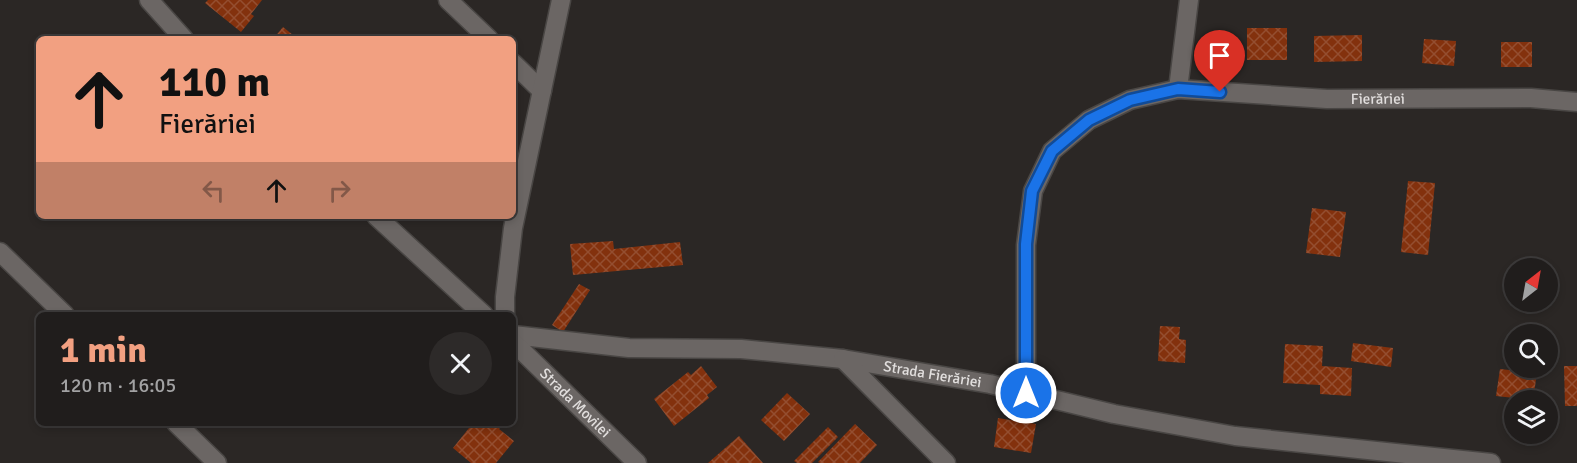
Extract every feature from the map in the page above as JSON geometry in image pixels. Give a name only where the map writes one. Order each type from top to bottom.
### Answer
[{"type":"street","points":[[149,0],[181,36]]},
{"type":"street","points":[[448,0],[486,36]]},
{"type":"street","points":[[516,214],[561,0]]},
{"type":"street","points":[[1178,89],[1189,0]]},
{"type":"street","points":[[516,66],[542,91]]},
{"type":"street","name":"Fierăriei","points":[[1026,393],[1026,244],[1032,191],[1052,151],[1089,120],[1130,100],[1178,89],[1327,99],[1531,98],[1577,102]]},
{"type":"street","points":[[379,219],[481,312]]},
{"type":"street","points":[[505,312],[515,219]]},
{"type":"street","points":[[0,252],[62,312]]},
{"type":"street","name":"Strada Fierăriei","points":[[516,335],[629,348],[741,349],[843,359],[990,384],[1114,414],[1235,436],[1491,463]]},
{"type":"street","name":"Strada Movilei","points":[[516,345],[637,463]]},
{"type":"street","points":[[843,359],[945,463]]},
{"type":"street","points":[[179,426],[217,463]]},
{"type":"building","points":[[208,0],[262,0],[251,14],[254,16],[241,32],[205,3]]},
{"type":"building","points":[[283,27],[294,36],[276,36]]},
{"type":"building","points":[[1247,28],[1287,28],[1287,60],[1247,60]]},
{"type":"building","points":[[1362,35],[1362,61],[1314,62],[1314,36]]},
{"type":"building","points":[[1424,39],[1456,41],[1454,66],[1422,63]]},
{"type":"building","points":[[1501,42],[1532,42],[1532,67],[1501,67]]},
{"type":"building","points":[[1408,181],[1435,183],[1428,255],[1401,252]]},
{"type":"building","points":[[1312,208],[1346,212],[1340,257],[1306,253]]},
{"type":"building","points":[[613,241],[614,249],[680,242],[683,265],[573,275],[570,244]]},
{"type":"building","points":[[579,284],[590,290],[563,332],[552,325]]},
{"type":"building","points":[[1160,326],[1180,327],[1179,339],[1186,340],[1185,363],[1158,361]]},
{"type":"building","points":[[1353,343],[1393,348],[1391,367],[1351,361]]},
{"type":"building","points":[[1285,344],[1323,346],[1322,366],[1352,368],[1351,396],[1320,394],[1320,385],[1283,383]]},
{"type":"building","points":[[701,366],[717,387],[707,395],[709,398],[674,426],[654,399],[688,372],[691,375]]},
{"type":"building","points":[[1564,366],[1577,366],[1577,406],[1565,406]]},
{"type":"building","points":[[1500,369],[1504,369],[1504,378],[1536,378],[1534,390],[1504,390],[1504,397],[1496,396]]},
{"type":"building","points":[[787,393],[810,414],[784,441],[761,420]]},
{"type":"building","points":[[998,418],[1036,424],[1031,453],[994,447]]},
{"type":"building","points":[[855,424],[877,445],[860,463],[818,462]]},
{"type":"building","points":[[471,426],[502,426],[499,429],[514,441],[496,463],[471,463],[453,448]]},
{"type":"building","points":[[828,427],[838,437],[812,463],[794,461]]},
{"type":"building","points":[[739,436],[763,463],[708,463]]},
{"type":"route","points":[[1026,393],[1026,244],[1032,191],[1052,151],[1089,120],[1130,100],[1178,89],[1220,92]]}]
